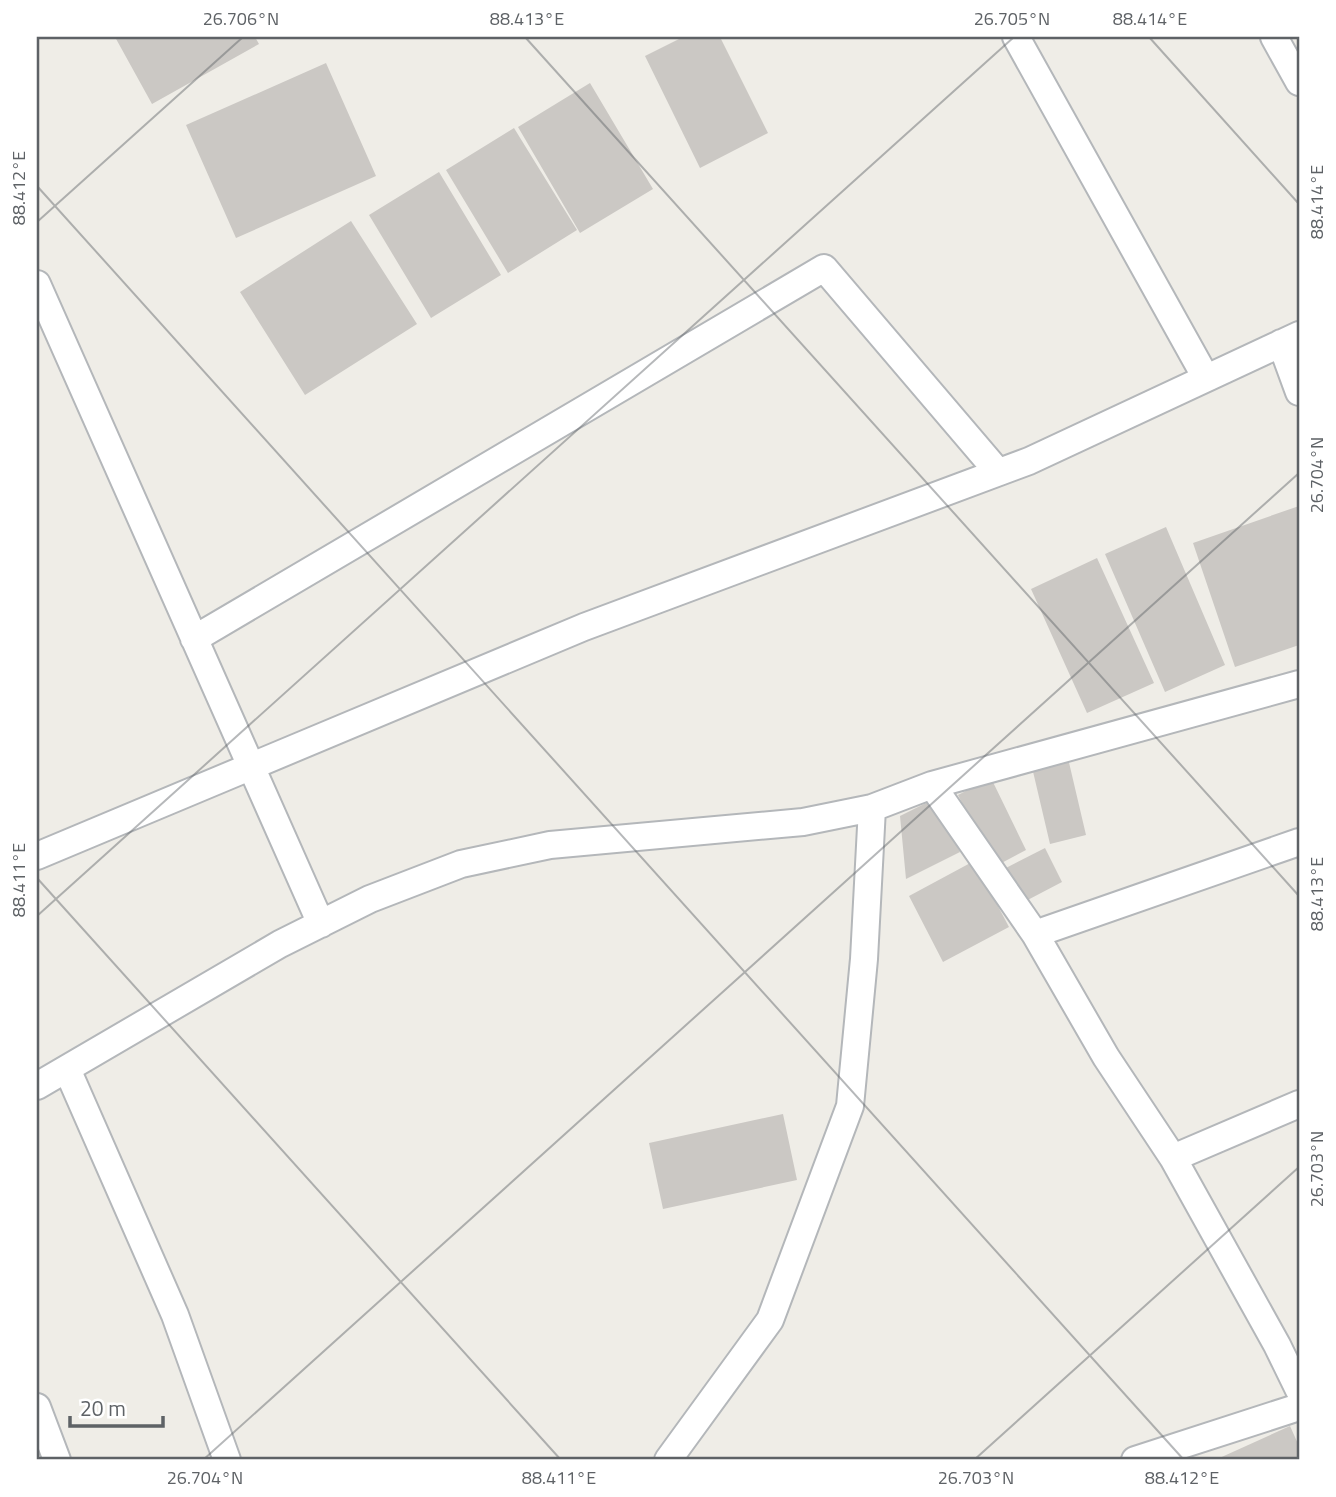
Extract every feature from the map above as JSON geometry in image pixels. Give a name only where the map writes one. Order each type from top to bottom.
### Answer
[{"type":"street","points":[[1016,37],[1206,378]]},
{"type":"street","points":[[1274,37],[1299,82]]},
{"type":"street","points":[[194,639],[824,268],[998,472]]},
{"type":"street","points":[[37,284],[321,924]]},
{"type":"street","points":[[37,856],[584,627],[1029,461],[1290,339],[1299,392]]},
{"type":"street","points":[[37,1086],[280,944],[370,899],[461,864],[550,845],[803,821],[872,808],[932,785],[1299,684]]},
{"type":"street","points":[[932,785],[1035,934],[1106,1057],[1173,1158],[1277,1345],[1299,1390]]},
{"type":"street","points":[[668,1460],[770,1320],[850,1106],[864,959],[872,808]]},
{"type":"street","points":[[1035,934],[1299,842]]},
{"type":"street","points":[[68,1069],[175,1315],[227,1460]]},
{"type":"street","points":[[1173,1158],[1299,1104]]},
{"type":"street","points":[[37,1407],[57,1460]]},
{"type":"street","points":[[1135,1460],[1299,1407]]},
{"type":"building","points":[[115,37],[255,37],[259,44],[152,104]]},
{"type":"building","points":[[683,37],[720,37],[768,133],[700,168],[645,56]]},
{"type":"building","points":[[326,63],[376,176],[236,238],[186,125]]},
{"type":"building","points":[[590,83],[653,189],[580,233],[518,127]]},
{"type":"building","points":[[514,128],[577,230],[508,273],[446,170]]},
{"type":"building","points":[[439,172],[501,275],[431,318],[369,215]]},
{"type":"building","points":[[351,221],[417,324],[305,395],[240,292]]},
{"type":"building","points":[[1299,506],[1299,645],[1235,667],[1193,543]]},
{"type":"building","points":[[1166,527],[1225,665],[1165,692],[1105,554]]},
{"type":"building","points":[[1097,558],[1154,683],[1087,713],[1031,589]]},
{"type":"building","points":[[1067,754],[1086,835],[1050,844],[1031,763]]},
{"type":"building","points":[[991,778],[1026,850],[994,867],[958,795]]},
{"type":"building","points":[[934,799],[960,852],[906,879],[900,816]]},
{"type":"building","points":[[1045,848],[1062,882],[1020,904],[1002,870]]},
{"type":"building","points":[[974,861],[1009,927],[943,962],[909,896]]},
{"type":"building","points":[[783,1114],[797,1180],[663,1209],[649,1143]]},
{"type":"building","points":[[1290,1426],[1299,1446],[1299,1460],[1215,1460]]}]
